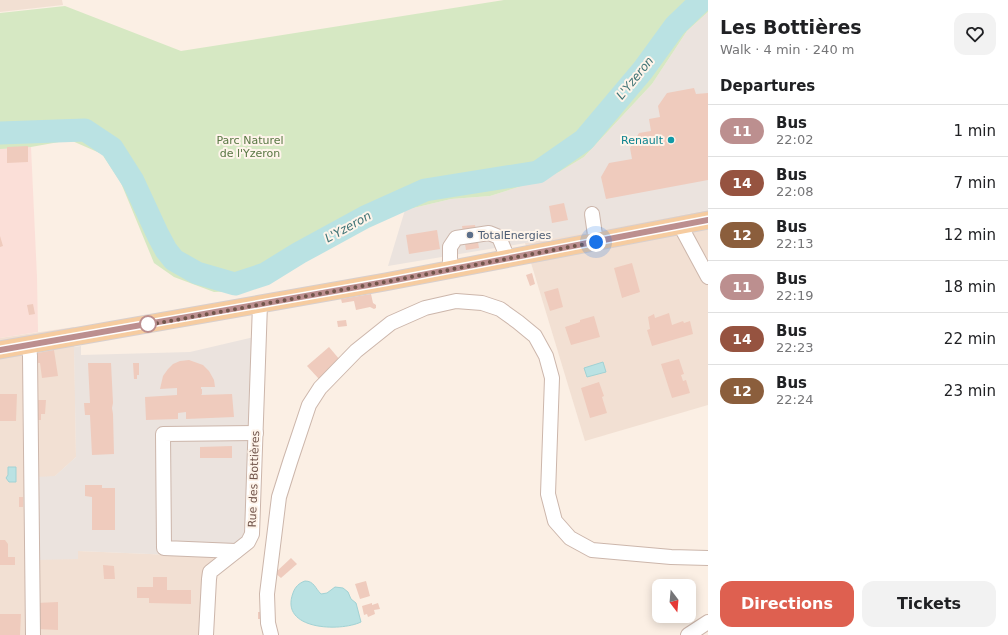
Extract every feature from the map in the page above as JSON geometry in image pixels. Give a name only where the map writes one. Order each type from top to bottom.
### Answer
[{"type":"main road","points":[[0,350],[385,282],[708,220]]},
{"type":"street","points":[[592,214],[596,242]]},
{"type":"street","points":[[680,225],[708,277]]},
{"type":"street","points":[[450,270],[450,247],[456,238],[489,233],[499,237],[508,259]]},
{"type":"street","points":[[271,635],[268,623],[267,594],[279,497],[309,406],[320,388],[356,351],[391,323],[425,308],[456,301],[482,303],[500,309],[535,336],[546,356],[552,378],[548,494],[555,521],[570,538],[592,550],[671,557],[708,558]]},
{"type":"street","name":"Rue des Bottières","points":[[206,635],[208,579],[210,572],[248,542],[252,534],[260,304]]},
{"type":"street","points":[[29,346],[32,635]]},
{"type":"street","points":[[236,551],[164,548],[163,434],[256,433]]},
{"type":"street","points":[[688,635],[708,622]]},
{"type":"shaded area","points":[[0,0],[62,0],[63,5],[0,12]]},
{"type":"shaded area","points":[[708,12],[708,210],[603,230],[388,266],[405,210],[451,199],[490,196],[559,172],[584,157],[652,84],[687,31]]},
{"type":"shaded area","points":[[31,147],[38,332],[0,338],[0,148]]},
{"type":"shaded area","points":[[708,210],[708,405],[585,441],[525,243]]},
{"type":"shaded area","points":[[74,327],[76,457],[55,476],[78,559],[78,551],[221,557],[216,577],[213,635],[0,635],[0,338]]},
{"type":"shaded area","points":[[254,337],[246,538],[221,557],[78,551],[78,559],[37,560],[37,477],[55,476],[76,457],[74,347],[81,346],[81,355],[190,352]]},
{"type":"green space","name":"Parc Naturel de l'Yzeron","points":[[504,0],[708,0],[708,12],[687,31],[652,84],[584,157],[559,172],[490,196],[451,199],[405,210],[336,240],[274,281],[240,291],[214,292],[174,277],[154,263],[121,183],[102,154],[70,140],[31,147],[0,149],[0,13],[65,6],[181,51]]},
{"type":"water","points":[[603,362],[606,372],[587,377],[584,368]]},
{"type":"water","points":[[8,467],[16,467],[16,482],[9,482],[6,478],[8,475]]},
{"type":"water","points":[[305,581],[310,582],[321,594],[327,593],[335,587],[343,588],[356,603],[361,622],[340,627],[327,627],[314,625],[303,621],[295,615],[291,605],[295,589],[299,584]]},
{"type":"building","name":"Renault","points":[[694,88],[696,94],[708,93],[708,180],[606,199],[601,177],[609,163],[632,159],[630,148],[639,133],[651,131],[649,119],[660,117],[658,106],[667,93]]},
{"type":"building","points":[[28,146],[28,162],[7,163],[7,147]]},
{"type":"building","points":[[564,203],[568,220],[552,223],[549,206]]},
{"type":"building","points":[[475,225],[479,248],[466,250],[462,226]]},
{"type":"building","points":[[437,230],[440,249],[409,254],[406,235]]},
{"type":"building","points":[[0,236],[3,246],[0,247]]},
{"type":"building","points":[[632,263],[640,292],[622,298],[614,268]]},
{"type":"building","points":[[532,273],[535,284],[530,286],[526,275]]},
{"type":"building","points":[[558,288],[563,307],[550,311],[544,292]]},
{"type":"building","points":[[371,294],[373,303],[376,305],[376,308],[374,309],[370,307],[356,310],[354,301],[342,303],[341,299]]},
{"type":"building","points":[[33,304],[35,314],[29,315],[27,305]]},
{"type":"building","points":[[669,313],[672,325],[683,321],[684,323],[690,321],[693,334],[652,346],[647,330],[650,329],[648,317],[654,314],[655,318]]},
{"type":"building","points":[[594,316],[600,337],[571,345],[565,327],[580,322],[580,320]]},
{"type":"building","points":[[346,320],[347,326],[338,327],[337,321]]},
{"type":"building","points":[[329,347],[340,360],[319,379],[307,366]]},
{"type":"building","points":[[54,350],[58,376],[42,378],[40,363],[37,363],[38,353]]},
{"type":"building","points":[[679,359],[684,374],[681,375],[683,381],[686,380],[690,393],[672,398],[661,364]]},
{"type":"building","points":[[189,360],[203,365],[209,371],[214,380],[215,387],[201,387],[201,395],[232,394],[234,417],[186,419],[186,412],[178,413],[178,419],[146,420],[145,397],[177,395],[177,388],[160,389],[163,376],[173,364],[180,361]]},
{"type":"building","points":[[88,363],[111,363],[114,454],[92,455],[90,415],[85,415],[84,403],[90,403]]},
{"type":"building","points":[[133,363],[139,363],[139,375],[137,375],[137,379],[134,379]]},
{"type":"building","points":[[599,382],[604,396],[602,397],[607,413],[590,418],[581,388]]},
{"type":"building","points":[[0,394],[17,394],[16,421],[0,421]]},
{"type":"building","points":[[38,400],[46,400],[45,414],[41,414],[41,420],[37,420]]},
{"type":"building","points":[[232,446],[232,458],[200,458],[200,447]]},
{"type":"building","points":[[85,485],[102,485],[102,488],[115,488],[115,530],[92,530],[92,497],[85,496]]},
{"type":"building","points":[[19,497],[23,497],[23,507],[19,507]]},
{"type":"building","points":[[0,540],[5,540],[8,544],[8,557],[15,557],[15,565],[0,565]]},
{"type":"building","points":[[291,558],[297,564],[281,578],[275,573]]},
{"type":"building","points":[[103,565],[114,566],[115,579],[104,579]]},
{"type":"building","points":[[153,577],[167,577],[167,590],[191,590],[191,604],[149,603],[149,598],[137,598],[137,587],[153,587]]},
{"type":"building","points":[[366,581],[370,596],[360,599],[355,584]]},
{"type":"building","points":[[58,602],[58,630],[37,629],[37,603]]},
{"type":"building","points":[[372,603],[372,605],[378,603],[380,609],[374,610],[375,614],[368,617],[367,614],[364,615],[362,606]]},
{"type":"building","points":[[258,612],[261,612],[261,619],[258,619]]},
{"type":"building","points":[[0,614],[21,614],[20,635],[0,635]]},
{"type":"waterway","name":"L'Yzeron","points":[[0,133],[85,130],[112,148],[133,181],[158,235],[166,250],[174,260],[197,273],[235,284],[265,274],[299,253],[365,217],[425,190],[538,172],[584,140],[643,70],[675,26],[702,0]]},
{"type":"bus line","name":"11","points":[[0,350],[385,282],[708,220]]},
{"type":"place","name":"Renault","points":[[671,140]]},
{"type":"place","name":"TotalEnergies","points":[[470,235]]},
{"type":"route","points":[[148,324],[142,326],[596,242]]}]
